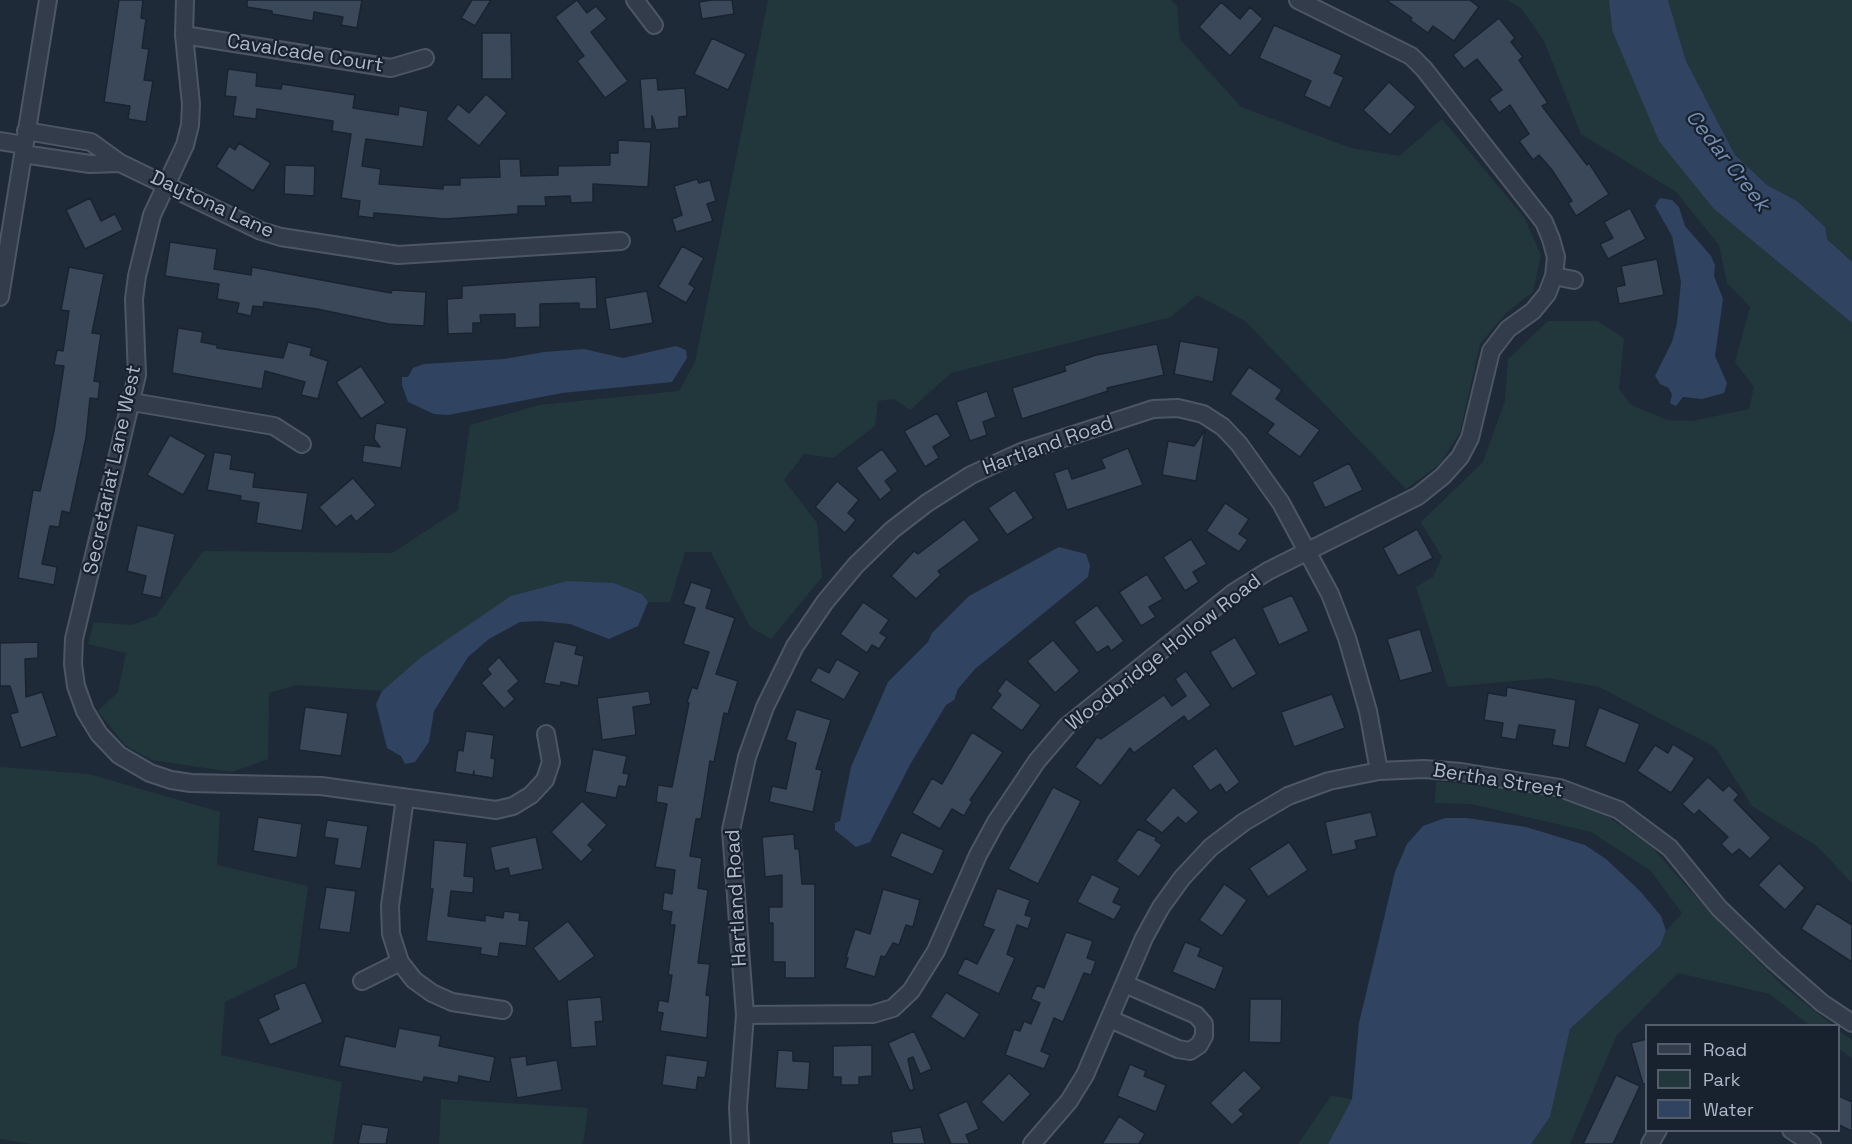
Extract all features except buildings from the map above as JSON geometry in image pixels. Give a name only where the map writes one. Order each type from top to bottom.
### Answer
[{"type":"street","points":[[0,297],[48,0]]},
{"type":"street","name":"Secretariat Lane West","points":[[185,0],[184,35],[191,104],[189,125],[185,145],[165,183],[152,215],[137,276],[134,323],[138,357],[132,402],[74,639],[73,664],[76,686],[85,711],[99,734],[119,755],[150,773],[191,783],[321,786],[496,810],[513,806],[531,795],[545,780],[551,762],[546,734]]},
{"type":"street","points":[[635,0],[654,25]]},
{"type":"street","points":[[1299,0],[1395,46],[1411,56],[1424,69],[1544,222],[1556,257],[1554,276],[1574,280]]},
{"type":"street","name":"Cavalcade Court","points":[[184,35],[391,68],[425,58]]},
{"type":"street","name":"Daytona Lane","points":[[0,141],[91,142],[120,163],[271,234],[380,254],[415,255],[621,241]]},
{"type":"street","points":[[24,143],[90,164],[120,163]]},
{"type":"street","name":"Woodbridge Hollow Road","points":[[745,1015],[873,1014],[893,1008],[911,991],[936,951],[978,855],[996,822],[1037,761],[1067,726],[1233,593],[1308,550],[1418,496],[1455,463],[1470,438],[1478,416],[1491,351],[1508,329],[1533,311],[1546,294],[1554,276]]},
{"type":"street","points":[[132,402],[274,426],[302,444]]},
{"type":"street","name":"Hartland Road","points":[[740,1144],[738,1107],[745,1015],[732,830],[747,757],[765,707],[795,646],[849,572],[892,530],[927,503],[971,475],[1021,452],[1153,409],[1178,408],[1203,414],[1223,427],[1239,444],[1281,503],[1330,594],[1347,638],[1368,711],[1379,771]]},
{"type":"street","name":"Bertha Street","points":[[1032,1144],[1043,1134],[1075,1093],[1161,907],[1182,878],[1211,847],[1244,822],[1288,796],[1329,780],[1379,771],[1424,769],[1461,772],[1560,788],[1619,810],[1670,848],[1719,908],[1774,961],[1822,1003],[1852,1023]]},
{"type":"street","points":[[405,798],[390,906],[391,934],[400,962],[414,980],[432,993],[452,1002],[503,1010]]},
{"type":"street","points":[[362,981],[400,962]]},
{"type":"street","points":[[1110,1019],[1178,1049],[1190,1051],[1199,1045],[1204,1036],[1204,1024],[1196,1015],[1125,984]]},
{"type":"street","points":[[1793,1132],[1812,1144]]},
{"type":"green space","points":[[768,0],[1171,0],[1177,6],[1180,39],[1241,107],[1351,148],[1399,156],[1442,119],[1524,217],[1541,255],[1533,292],[1506,313],[1480,344],[1460,432],[1440,464],[1406,489],[1245,321],[1197,295],[1171,317],[951,373],[910,410],[894,399],[878,401],[875,426],[833,458],[804,454],[784,480],[817,523],[822,577],[771,639],[750,627],[711,552],[685,552],[670,602],[648,602],[642,594],[614,583],[420,658],[382,691],[297,685],[269,693],[268,759],[232,772],[152,760],[125,745],[98,711],[118,692],[126,653],[88,644],[94,622],[132,625],[156,616],[203,551],[392,553],[458,510],[470,425],[539,405],[679,391],[695,362]]},
{"type":"green space","points":[[1507,0],[1609,0],[1612,30],[1714,209],[1852,323],[1852,883],[1818,847],[1752,806],[1715,747],[1599,687],[1548,678],[1448,687],[1416,587],[1433,577],[1442,557],[1421,522],[1483,462],[1505,401],[1508,359],[1548,321],[1597,321],[1624,338],[1619,389],[1631,405],[1668,420],[1692,421],[1749,409],[1754,387],[1735,362],[1750,307],[1727,283],[1719,245],[1676,192],[1581,134],[1544,41],[1521,8]]},
{"type":"green space","points":[[1668,0],[1852,0],[1852,262],[1827,239],[1824,227],[1797,201],[1767,185],[1735,155],[1686,61]]},
{"type":"green space","points":[[0,767],[89,774],[220,812],[217,865],[308,886],[297,967],[225,1002],[221,1055],[342,1082],[333,1144],[32,1144],[0,1139]]},
{"type":"green space","points":[[1436,781],[1528,791],[1595,808],[1650,845],[1712,915],[1784,987],[1832,1024],[1808,1024],[1770,994],[1678,973],[1617,1035],[1570,1144],[1531,1144],[1550,1117],[1570,1029],[1660,946],[1666,931],[1682,913],[1650,870],[1591,832],[1471,804],[1435,803]]},
{"type":"green space","points":[[1840,1031],[1852,1040],[1852,1058],[1840,1050]]},
{"type":"green space","points":[[1331,1096],[1352,1099],[1328,1144],[1298,1144]]},
{"type":"green space","points":[[441,1099],[588,1108],[583,1144],[439,1144]]},
{"type":"water","name":"Cedar Creek","points":[[1609,0],[1668,0],[1686,61],[1735,155],[1767,185],[1797,201],[1825,227],[1827,239],[1852,262],[1852,323],[1714,209],[1659,141],[1612,30]]},
{"type":"water","points":[[1660,198],[1672,200],[1679,207],[1685,226],[1711,256],[1715,265],[1714,276],[1723,299],[1715,356],[1727,383],[1724,393],[1702,399],[1683,397],[1676,406],[1670,403],[1672,395],[1669,388],[1660,384],[1655,376],[1672,342],[1677,323],[1681,282],[1672,236],[1655,206]]},
{"type":"water","points":[[676,346],[686,350],[687,358],[672,382],[562,393],[448,415],[434,414],[408,402],[402,385],[402,377],[408,377],[413,368],[424,364],[504,359],[544,352],[584,349],[623,358]]},
{"type":"water","points":[[1059,547],[1086,554],[1090,566],[1088,577],[975,669],[958,689],[954,700],[946,705],[911,763],[870,842],[856,847],[835,830],[835,823],[840,821],[851,767],[888,682],[969,596]]},
{"type":"water","points":[[567,581],[614,583],[642,594],[648,602],[638,626],[609,639],[570,624],[520,622],[489,639],[468,657],[434,711],[429,742],[415,762],[405,764],[401,756],[387,748],[376,704],[382,691],[420,658],[511,596]]},
{"type":"water","points":[[1445,818],[1467,818],[1526,827],[1585,845],[1606,859],[1640,891],[1661,916],[1666,931],[1660,946],[1570,1029],[1550,1117],[1531,1144],[1328,1144],[1352,1099],[1359,1023],[1395,872],[1407,844],[1423,826]]}]
